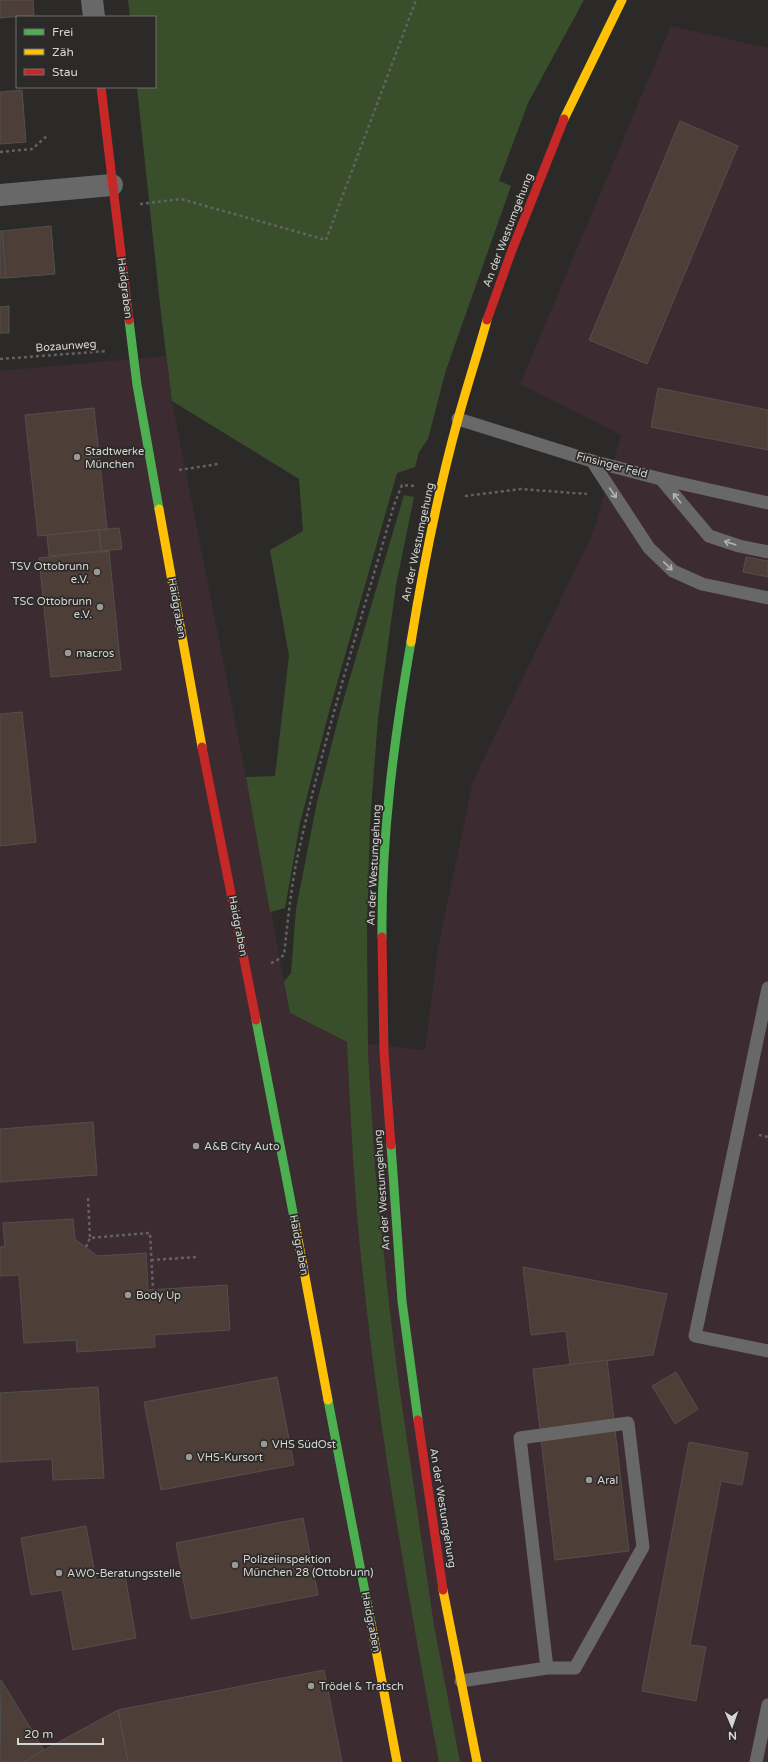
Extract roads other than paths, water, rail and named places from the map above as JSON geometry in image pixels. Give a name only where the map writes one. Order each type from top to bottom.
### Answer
[{"type":"main road","name":"An der Westumgehung","points":[[477,1762],[444,1594],[402,1301],[384,1052],[382,932],[386,823],[398,718],[420,586],[440,491],[458,419],[492,307],[512,250],[562,123],[622,0]]},
{"type":"main road","name":"Haidgraben","points":[[101,88],[114,208],[137,385],[206,768],[246,968],[398,1762]]},
{"type":"street","points":[[92,0],[94,16]]},
{"type":"street","points":[[0,195],[112,186]]},
{"type":"lane","name":"Finsinger Feld","points":[[458,419],[592,461],[661,479],[768,503]]},
{"type":"lane","points":[[592,461],[649,548],[673,571],[702,584],[768,598]]},
{"type":"lane","points":[[661,479],[709,536],[739,546],[768,552]]},
{"type":"lane","points":[[768,988],[695,1336],[768,1351]]},
{"type":"lane","points":[[461,1681],[547,1668],[575,1668],[643,1547],[628,1423],[520,1438],[547,1668]]},
{"type":"lane","points":[[756,1762],[768,1705]]},
{"type":"place","name":"Stadtwerke München","points":[[77,457]]},
{"type":"place","name":"TSV Ottobrunn e.V.","points":[[97,572]]},
{"type":"place","name":"TSC Ottobrunn e.V.","points":[[100,607]]},
{"type":"place","name":"macros","points":[[68,653]]},
{"type":"place","name":"A&B City Auto","points":[[196,1146]]},
{"type":"place","name":"Body Up","points":[[128,1295]]},
{"type":"place","name":"VHS SüdOst","points":[[264,1444]]},
{"type":"place","name":"VHS-Kursort","points":[[189,1457]]},
{"type":"place","name":"Aral","points":[[589,1480]]},
{"type":"place","name":"Polizeiinspektion München 28 (Ottobrunn)","points":[[235,1565]]},
{"type":"place","name":"AWO-Beratungsstelle","points":[[59,1573]]},
{"type":"place","name":"Trödel & Tratsch","points":[[311,1686]]}]
